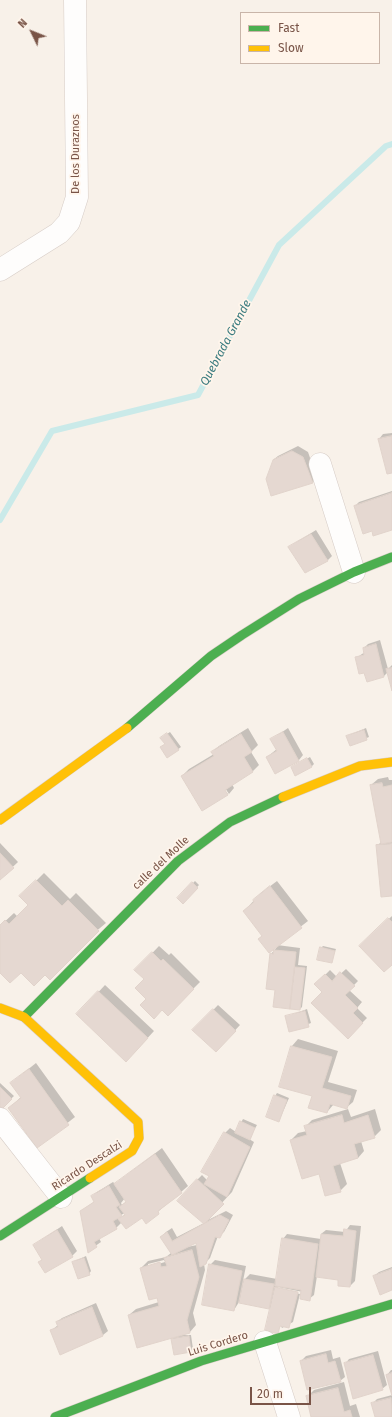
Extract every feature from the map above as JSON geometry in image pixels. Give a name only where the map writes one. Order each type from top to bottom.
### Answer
[{"type":"street","name":"De los Duraznos","points":[[0,270],[60,233],[69,222],[77,197],[75,0]]},
{"type":"street","points":[[320,464],[354,572]]},
{"type":"street","points":[[0,820],[134,723],[211,656],[299,599],[354,572],[392,557]]},
{"type":"street","name":"calle del Molle","points":[[24,1017],[178,861],[230,822],[300,789],[360,766],[392,762]]},
{"type":"street","points":[[0,1008],[24,1017]]},
{"type":"street","name":"Ricardo Descalzi","points":[[0,1236],[132,1151],[139,1138],[138,1122],[24,1017]]},
{"type":"street","points":[[0,1119],[61,1197]]},
{"type":"street","name":"Luis Cordero","points":[[55,1417],[201,1361],[392,1304]]},
{"type":"street","points":[[264,1342],[289,1417]]},
{"type":"building","points":[[392,436],[392,473],[387,474],[378,439]]},
{"type":"building","points":[[292,451],[303,457],[313,483],[271,496],[266,479],[273,460]]},
{"type":"building","points":[[392,493],[392,530],[373,536],[372,531],[363,534],[354,506]]},
{"type":"building","points":[[311,534],[328,561],[305,573],[288,547]]},
{"type":"building","points":[[376,644],[384,677],[367,682],[364,673],[359,674],[355,657],[364,655],[363,648]]},
{"type":"building","points":[[392,668],[392,691],[386,669]]},
{"type":"building","points":[[364,730],[367,740],[350,746],[346,736]]},
{"type":"building","points":[[283,732],[299,761],[275,774],[266,757],[277,751],[270,739]]},
{"type":"building","points":[[167,733],[179,750],[167,758],[160,747],[165,744],[160,738]]},
{"type":"building","points":[[241,734],[252,752],[244,757],[253,772],[225,790],[228,795],[202,811],[181,776],[214,756],[211,752]]},
{"type":"building","points":[[307,758],[312,767],[295,776],[291,767]]},
{"type":"building","points":[[382,783],[383,787],[392,785],[392,842],[381,844],[370,785]]},
{"type":"building","points":[[392,844],[392,896],[381,897],[376,845]]},
{"type":"building","points":[[0,853],[14,868],[0,880]]},
{"type":"building","points":[[36,880],[62,906],[68,900],[99,931],[50,980],[45,975],[34,986],[21,973],[10,983],[0,973],[0,925],[5,920],[9,924],[28,905],[19,896]]},
{"type":"building","points":[[192,882],[198,888],[183,904],[177,898]]},
{"type":"building","points":[[270,886],[302,928],[269,953],[258,939],[262,936],[243,911],[254,902],[253,900]]},
{"type":"building","points":[[388,918],[392,922],[392,965],[384,972],[359,946]]},
{"type":"building","points":[[320,947],[335,951],[332,963],[317,960]]},
{"type":"building","points":[[274,950],[296,952],[290,1009],[273,1007],[275,990],[266,989],[270,953],[273,954]]},
{"type":"building","points":[[152,952],[161,961],[163,959],[194,989],[168,1016],[162,1010],[154,1019],[140,1005],[146,999],[135,988],[144,979],[134,970]]},
{"type":"building","points":[[295,967],[305,968],[300,1010],[290,1009]]},
{"type":"building","points":[[340,972],[355,986],[345,995],[358,1008],[353,1013],[363,1023],[348,1039],[311,1003],[322,992],[314,984],[325,974],[332,981]]},
{"type":"building","points":[[98,991],[148,1038],[126,1062],[76,1014]]},
{"type":"building","points":[[213,1009],[236,1031],[216,1052],[192,1030]]},
{"type":"building","points":[[305,1011],[309,1027],[289,1032],[285,1016]]},
{"type":"building","points":[[291,1046],[332,1057],[322,1088],[351,1096],[347,1109],[330,1104],[327,1113],[308,1108],[312,1096],[279,1087]]},
{"type":"building","points":[[29,1069],[69,1125],[37,1148],[8,1108],[21,1098],[10,1083]]},
{"type":"building","points":[[0,1087],[12,1099],[2,1109],[0,1106]]},
{"type":"building","points":[[274,1095],[287,1100],[279,1122],[266,1117]]},
{"type":"building","points":[[342,1115],[344,1123],[368,1115],[375,1138],[354,1144],[358,1158],[333,1166],[341,1192],[325,1196],[319,1174],[302,1179],[290,1140],[307,1135],[304,1126]]},
{"type":"building","points":[[240,1121],[255,1128],[250,1140],[235,1133]]},
{"type":"building","points":[[224,1132],[250,1147],[227,1197],[204,1184],[209,1176],[201,1172]]},
{"type":"building","points":[[155,1154],[182,1193],[158,1211],[159,1214],[146,1224],[142,1218],[126,1229],[118,1219],[125,1215],[119,1207],[126,1202],[114,1184]]},
{"type":"building","points":[[197,1179],[224,1204],[204,1224],[177,1201]]},
{"type":"building","points":[[109,1186],[120,1205],[116,1207],[122,1216],[113,1221],[117,1229],[94,1242],[97,1247],[88,1253],[80,1211],[94,1202],[91,1196]]},
{"type":"building","points":[[220,1215],[229,1220],[220,1238],[215,1237],[206,1264],[200,1267],[196,1243],[172,1255],[160,1237],[167,1232],[172,1241]]},
{"type":"building","points":[[344,1229],[356,1231],[350,1287],[338,1286],[338,1280],[316,1277],[321,1234],[343,1236]]},
{"type":"building","points":[[57,1230],[73,1257],[45,1273],[38,1262],[42,1260],[33,1245]]},
{"type":"building","points":[[282,1238],[318,1244],[310,1301],[300,1299],[301,1290],[275,1286]]},
{"type":"building","points":[[192,1250],[199,1277],[187,1320],[190,1333],[137,1348],[128,1315],[159,1306],[157,1298],[149,1300],[140,1268],[160,1262],[161,1267],[167,1266],[164,1258]]},
{"type":"building","points":[[84,1258],[90,1275],[78,1279],[72,1262]]},
{"type":"building","points":[[209,1264],[242,1271],[234,1311],[202,1305]]},
{"type":"building","points":[[392,1269],[392,1290],[380,1295],[373,1276]]},
{"type":"building","points":[[244,1279],[274,1284],[269,1309],[239,1303]]},
{"type":"building","points":[[275,1287],[298,1292],[289,1328],[280,1326],[278,1334],[265,1330]]},
{"type":"building","points":[[92,1307],[103,1336],[60,1355],[50,1330],[58,1327],[56,1322]]},
{"type":"building","points":[[189,1336],[191,1352],[174,1355],[171,1339]]},
{"type":"building","points":[[326,1354],[328,1363],[335,1361],[341,1382],[307,1390],[300,1361]]},
{"type":"building","points":[[373,1355],[383,1390],[353,1399],[344,1363]]},
{"type":"building","points":[[392,1373],[392,1396],[386,1375]]},
{"type":"building","points":[[338,1388],[344,1412],[350,1410],[352,1417],[311,1417],[306,1396]]},
{"type":"building","points":[[391,1398],[392,1417],[375,1417],[371,1403]]},
{"type":"waterway","name":"Quebrada Grande","points":[[0,520],[52,431],[198,395],[279,245],[386,146],[392,144]]},
{"type":"traffic: fast","points":[[127,728],[211,656],[242,635],[299,599],[354,572],[392,557]]},
{"type":"traffic: fast","points":[[24,1017],[178,861],[230,822],[283,797]]},
{"type":"traffic: fast","points":[[0,1236],[90,1178]]},
{"type":"traffic: fast","points":[[55,1417],[201,1361],[392,1304]]},
{"type":"traffic: slow","points":[[0,820],[127,728]]},
{"type":"traffic: slow","points":[[283,797],[360,766],[392,762]]},
{"type":"traffic: slow","points":[[0,1008],[24,1017],[138,1122],[139,1138],[132,1151],[90,1178]]}]
